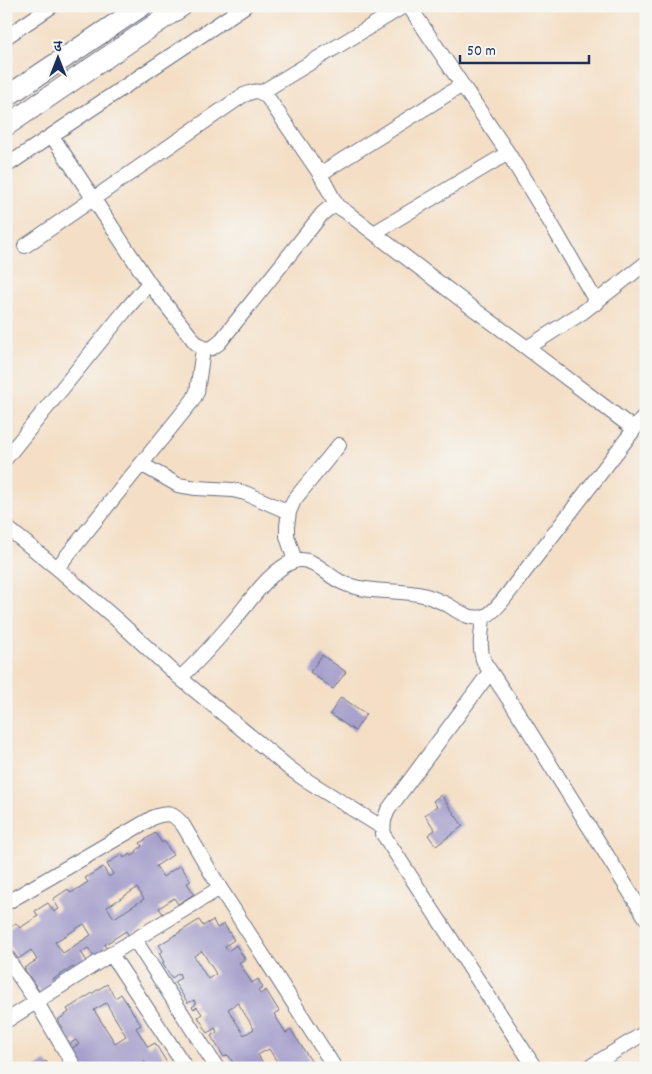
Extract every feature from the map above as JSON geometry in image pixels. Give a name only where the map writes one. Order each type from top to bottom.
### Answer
[{"type":"street","points":[[6,37],[52,6]]},
{"type":"street","points":[[6,97],[142,6]]},
{"type":"street","points":[[6,126],[182,6]]},
{"type":"street","points":[[6,166],[245,6]]},
{"type":"street","points":[[262,92],[404,6]]},
{"type":"street","points":[[409,6],[508,153],[597,303]]},
{"type":"street","points":[[320,174],[462,85]]},
{"type":"street","points":[[25,246],[242,96],[254,91],[262,92],[320,174],[337,206],[634,428]]},
{"type":"street","points":[[52,136],[149,283],[195,342],[203,349],[212,348],[219,343],[322,214],[328,209],[337,206]]},
{"type":"street","points":[[374,233],[508,153]]},
{"type":"street","points":[[526,348],[597,303],[646,263]]},
{"type":"street","points":[[6,458],[149,283]]},
{"type":"street","points":[[57,568],[193,400],[197,392],[203,349]]},
{"type":"street","points":[[180,678],[236,619],[256,593],[277,571],[295,561],[305,560],[313,563],[340,582],[353,586],[422,595],[447,604],[462,614],[483,617],[496,608],[519,580],[646,414]]},
{"type":"street","points":[[295,561],[287,536],[289,512],[294,500],[339,445]]},
{"type":"street","points":[[141,464],[178,485],[233,490],[245,493],[289,512]]},
{"type":"street","points":[[6,527],[116,619],[180,678],[302,778],[383,828]]},
{"type":"street","points":[[483,617],[480,644],[481,655],[490,672],[518,713],[646,918]]},
{"type":"street","points":[[490,672],[388,810],[384,820],[383,834],[535,1068]]},
{"type":"street","points":[[6,903],[154,817],[165,814],[175,816],[183,825],[220,888],[335,1068]]},
{"type":"street","points":[[6,1021],[220,888]]},
{"type":"street","points":[[134,940],[217,1068]]},
{"type":"street","points":[[111,954],[186,1068]]},
{"type":"street","points":[[6,957],[36,1002],[75,1068]]},
{"type":"street","points":[[588,1068],[646,1032]]},
{"type":"building","points":[[322,655],[346,672],[333,689],[310,672]]},
{"type":"building","points":[[341,697],[366,714],[355,731],[330,714]]},
{"type":"building","points":[[441,795],[463,826],[436,846],[428,835],[435,830],[425,815],[437,806],[433,801]]},
{"type":"building","points":[[155,833],[162,843],[164,841],[173,855],[156,866],[163,877],[180,865],[191,881],[187,883],[194,894],[178,904],[174,898],[159,908],[163,914],[129,936],[126,931],[104,945],[108,950],[95,958],[88,948],[81,952],[88,963],[76,971],[73,967],[52,980],[55,984],[41,994],[24,968],[37,960],[31,950],[18,959],[6,941],[6,930],[16,923],[20,928],[38,916],[35,911],[48,903],[54,912],[59,909],[53,899],[68,889],[71,893],[88,882],[85,878],[103,867],[109,877],[113,874],[107,864],[122,854],[124,858],[130,854],[132,856],[137,853],[136,851],[142,846],[140,843]],"holes":[[[137,888],[144,899],[114,918],[107,907]],[[84,924],[91,935],[63,953],[55,942]]]},
{"type":"building","points":[[199,920],[203,926],[213,920],[217,928],[224,924],[234,940],[225,946],[228,951],[236,945],[245,959],[239,963],[252,983],[258,979],[263,988],[258,991],[260,994],[266,990],[279,1011],[274,1014],[286,1033],[291,1030],[313,1064],[310,1068],[281,1068],[269,1049],[258,1055],[266,1068],[231,1068],[235,1066],[228,1055],[224,1057],[211,1036],[217,1032],[215,1028],[208,1033],[198,1017],[202,1014],[197,1007],[194,1009],[192,1007],[196,1004],[194,1000],[188,1003],[174,982],[181,978],[179,973],[172,978],[162,963],[164,962],[159,953],[163,951],[159,945]],"holes":[[[202,951],[216,974],[208,979],[194,956]],[[238,1003],[254,1029],[244,1035],[228,1009]]]},
{"type":"building","points":[[107,984],[115,998],[121,994],[141,1025],[136,1028],[148,1047],[155,1043],[170,1068],[148,1068],[144,1061],[134,1068],[83,1068],[71,1049],[79,1044],[76,1040],[68,1045],[60,1031],[63,1028],[58,1020],[69,1012],[67,1009]],"holes":[[[106,1003],[126,1036],[115,1043],[94,1010]]]},
{"type":"building","points":[[46,1061],[50,1068],[35,1068]]}]
